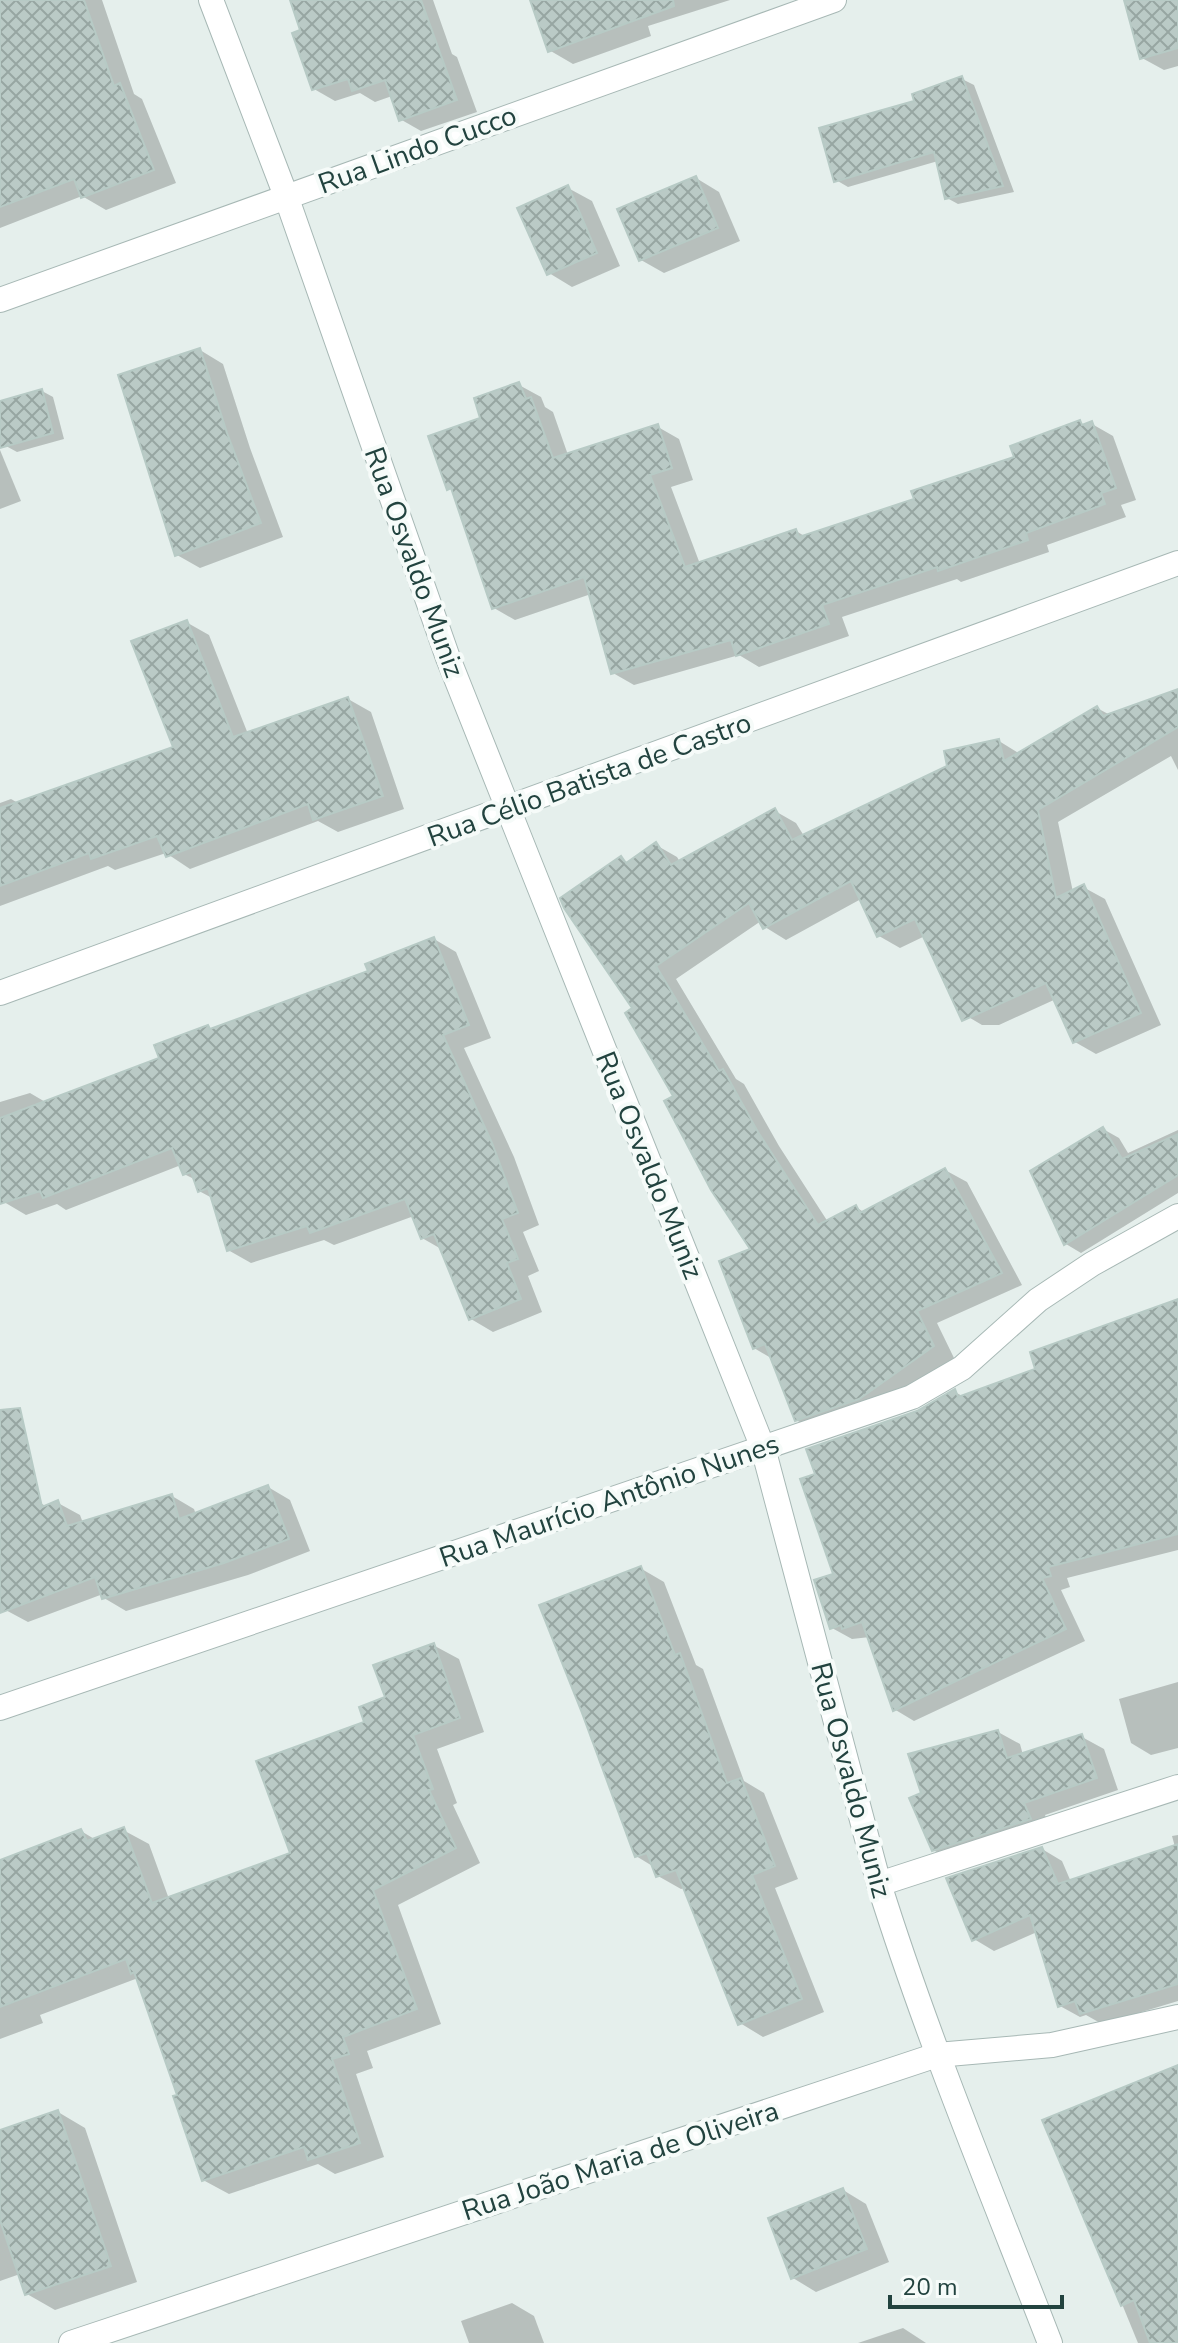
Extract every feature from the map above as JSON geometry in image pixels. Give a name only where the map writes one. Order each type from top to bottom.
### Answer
[{"type":"street","name":"Rua Osvaldo Muniz","points":[[211,0],[286,196],[448,658],[763,1448],[879,1884],[937,2055],[1050,2343]]},
{"type":"street","name":"Rua Lindo Cucco","points":[[0,300],[834,0]]},
{"type":"street","name":"Rua Célio Batista de Castro","points":[[0,993],[1178,563]]},
{"type":"street","name":"Rua Maurício Antônio Nunes","points":[[0,1708],[912,1397],[962,1368],[1038,1300],[1092,1264],[1178,1216]]},
{"type":"street","points":[[879,1884],[1178,1787]]},
{"type":"street","name":"Rua João Maria de Oliveira","points":[[71,2343],[937,2055],[1052,2045],[1178,2017]]},
{"type":"building","points":[[0,0],[84,0],[114,86],[120,83],[154,170],[81,198],[74,179],[0,207]]},
{"type":"building","points":[[290,0],[421,0],[457,100],[399,121],[385,80],[352,91],[348,79],[312,90],[292,33],[300,30]]},
{"type":"building","points":[[530,0],[673,0],[674,6],[548,52]]},
{"type":"building","points":[[1124,0],[1178,0],[1178,48],[1140,59]]},
{"type":"building","points":[[962,76],[1003,186],[945,199],[934,152],[834,182],[819,128],[914,101],[912,94]]},
{"type":"building","points":[[696,176],[718,228],[639,261],[617,209]]},
{"type":"building","points":[[568,185],[597,253],[547,275],[517,208]]},
{"type":"building","points":[[200,348],[227,433],[261,523],[175,556],[118,375]]},
{"type":"building","points":[[519,382],[526,399],[531,397],[553,458],[658,424],[672,468],[650,475],[685,567],[796,529],[799,537],[914,499],[911,491],[1014,457],[1010,446],[1080,420],[1082,425],[1092,421],[1116,488],[1101,493],[1105,504],[1026,533],[1028,540],[938,571],[937,567],[822,605],[829,624],[736,656],[731,640],[611,674],[584,577],[492,609],[451,488],[447,490],[428,436],[480,418],[474,398]]},
{"type":"building","points":[[42,389],[53,433],[0,448],[0,401]]},
{"type":"building","points":[[187,620],[233,737],[348,697],[383,796],[313,820],[308,804],[166,857],[157,836],[91,859],[89,853],[0,886],[0,808],[173,747],[131,641]]},
{"type":"building","points":[[1178,689],[1178,727],[1038,810],[1056,898],[1084,884],[1141,1013],[1073,1043],[1046,983],[962,1021],[915,919],[877,937],[851,881],[763,929],[749,903],[656,966],[818,1225],[856,1205],[860,1213],[945,1168],[1002,1273],[917,1311],[934,1346],[859,1399],[795,1421],[765,1344],[753,1349],[719,1261],[750,1249],[711,1190],[664,1101],[673,1096],[625,1013],[632,1008],[560,898],[621,856],[626,863],[656,842],[671,865],[775,808],[792,840],[947,766],[944,751],[999,739],[1004,761],[1097,706],[1103,716]]},
{"type":"building","points":[[434,937],[469,1025],[443,1035],[492,1143],[518,1213],[502,1219],[518,1259],[507,1263],[521,1299],[469,1320],[434,1234],[421,1239],[405,1199],[310,1233],[307,1226],[227,1251],[208,1188],[198,1192],[191,1172],[183,1175],[172,1148],[43,1198],[40,1191],[0,1204],[0,1118],[159,1058],[154,1045],[208,1025],[210,1029],[368,971],[365,964]]},
{"type":"building","points":[[1103,1127],[1122,1159],[1178,1134],[1178,1175],[1064,1245],[1030,1171]]},
{"type":"building","points":[[1178,1299],[1178,1534],[1048,1567],[1051,1576],[1042,1578],[1066,1629],[893,1711],[862,1622],[842,1629],[841,1625],[830,1629],[814,1580],[833,1574],[800,1479],[815,1474],[806,1449],[917,1411],[955,1389],[958,1397],[1035,1369],[1030,1352]]},
{"type":"building","points":[[20,1408],[42,1507],[58,1500],[67,1526],[172,1494],[179,1519],[268,1485],[289,1539],[224,1563],[102,1599],[95,1577],[0,1613],[0,1410]]},
{"type":"building","points":[[641,1566],[675,1655],[680,1653],[727,1783],[741,1778],[775,1866],[752,1875],[802,1999],[738,2025],[676,1870],[656,1877],[647,1853],[635,1857],[539,1605]]},
{"type":"building","points":[[434,1643],[460,1718],[413,1735],[433,1789],[429,1790],[456,1848],[373,1890],[417,2009],[343,2037],[349,2054],[332,2059],[360,2143],[308,2160],[304,2147],[202,2181],[173,2096],[177,2095],[134,1972],[131,1974],[126,1959],[0,2007],[0,1860],[81,1829],[87,1841],[124,1827],[152,1903],[290,1853],[256,1761],[364,1722],[359,1707],[385,1697],[373,1665]]},
{"type":"building","points":[[998,1730],[1007,1758],[1082,1734],[1097,1778],[1024,1803],[1031,1819],[932,1851],[909,1798],[921,1793],[908,1754]]},
{"type":"building","points":[[1178,1844],[1178,1984],[1080,2014],[1075,2001],[1058,2007],[1030,1915],[972,1941],[946,1878],[1042,1847],[1058,1884]]},
{"type":"building","points":[[1178,2065],[1178,2343],[1150,2343],[1134,2300],[1121,2306],[1042,2120]]},
{"type":"building","points":[[58,2110],[111,2266],[25,2295],[0,2220],[0,2130]]},
{"type":"building","points":[[843,2188],[867,2249],[791,2279],[768,2218]]}]
